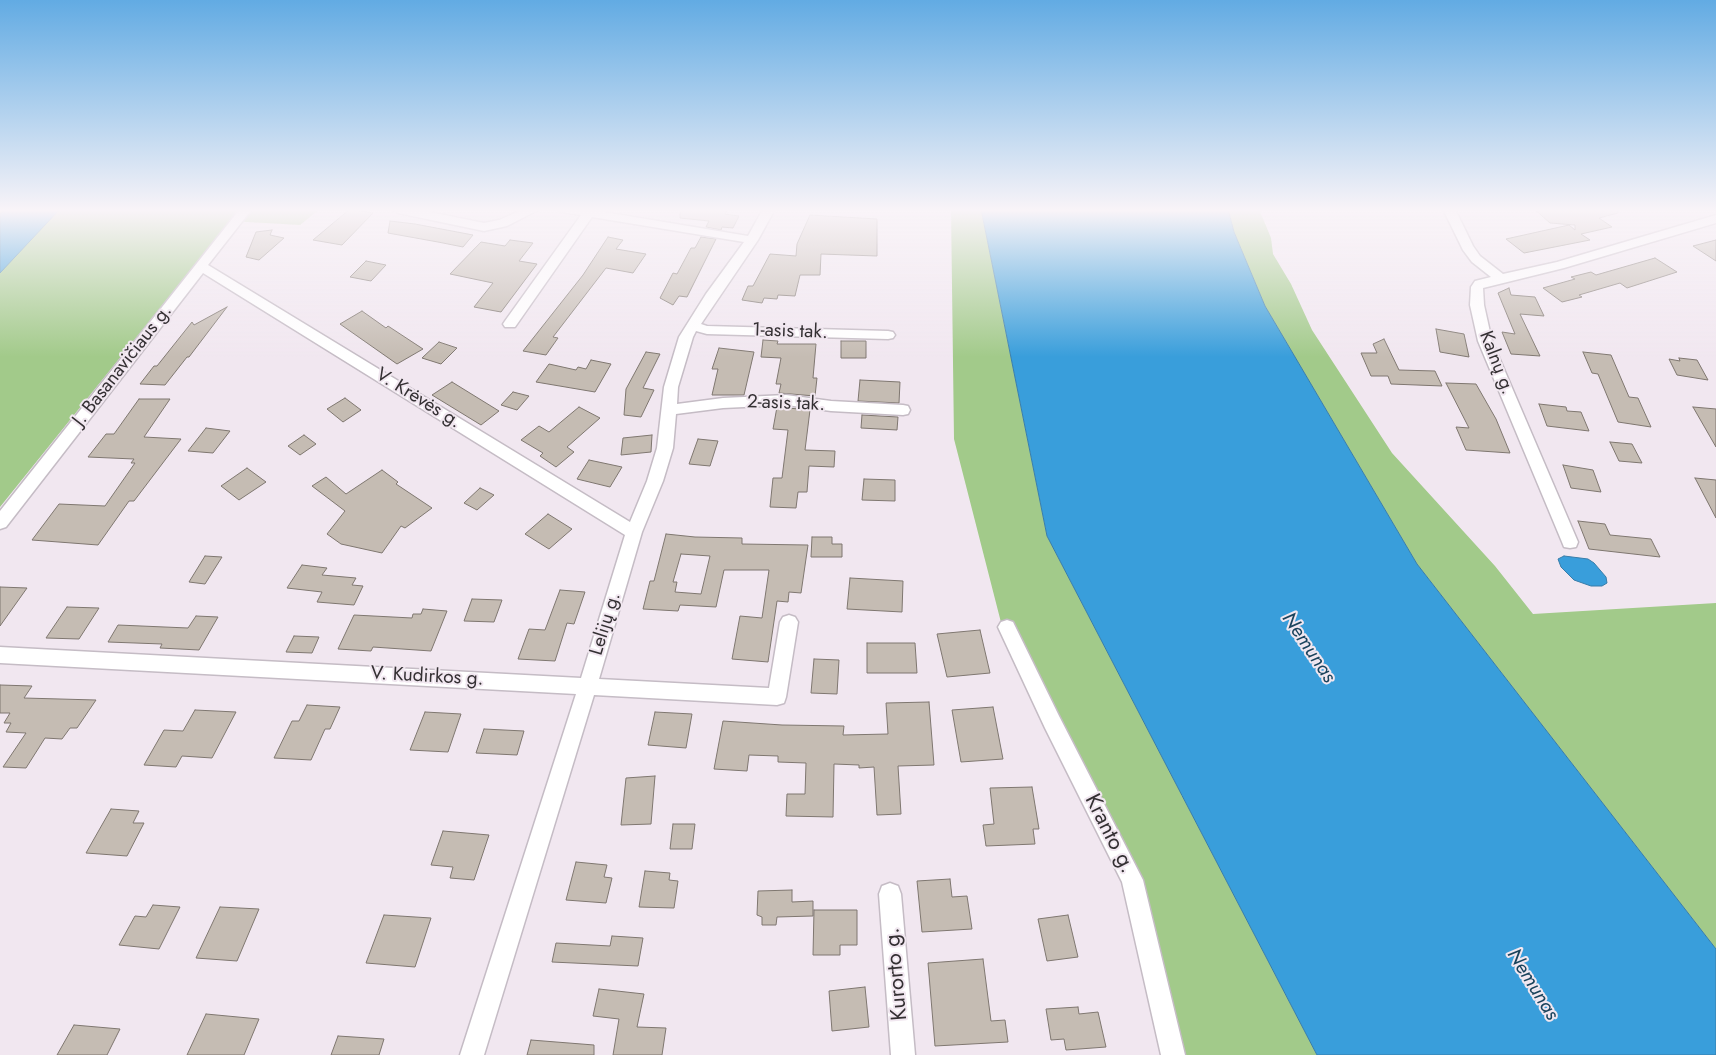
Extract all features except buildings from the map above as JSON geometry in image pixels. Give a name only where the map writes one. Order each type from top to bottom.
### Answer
[{"type":"street","name":"J. Basanavičiaus g.","points":[[0,523],[209,258]]},
{"type":"street","points":[[510,324],[557,258]]},
{"type":"street","name":"Lelijų g.","points":[[472,1055],[588,686],[634,532],[655,482],[665,448],[671,388],[686,337],[739,258]]},
{"type":"street","points":[[1475,258],[1501,279],[1583,258]]},
{"type":"street","name":"V. Krėvės g.","points":[[202,267],[634,532]]},
{"type":"street","name":"Kalnų g.","points":[[1501,279],[1480,284],[1477,287],[1477,305],[1485,341],[1570,542]]},
{"type":"street","name":"1-asis tak.","points":[[692,326],[708,330],[888,335]]},
{"type":"street","name":"2-asis tak.","points":[[669,410],[723,403],[786,400],[831,406],[903,410]]},
{"type":"street","name":"V. Kudirkos g.","points":[[0,655],[777,697],[789,622]]},
{"type":"street","name":"Kranto g.","points":[[1007,627],[1052,722],[1132,880],[1173,1055]]},
{"type":"street","name":"Kurorto g.","points":[[890,894],[903,1055]]},
{"type":"green space","points":[[0,258],[200,258],[0,507]]},
{"type":"green space","points":[[952,258],[991,258],[1047,536],[1317,1055],[1178,1055],[1121,879],[1005,638],[954,439]]},
{"type":"green space","points":[[1245,258],[1276,258],[1291,284],[1312,330],[1392,453],[1495,566],[1533,614],[1716,603],[1716,949],[1417,564],[1265,306]]},
{"type":"water","points":[[0,258],[14,258],[0,273]]},
{"type":"water","name":"Nemunas","points":[[991,258],[1245,258],[1265,306],[1417,564],[1716,949],[1716,1055],[1317,1055],[1047,536]]},
{"type":"water","points":[[1564,556],[1588,559],[1606,577],[1607,583],[1602,586],[1591,586],[1574,580],[1561,567],[1558,559]]}]
